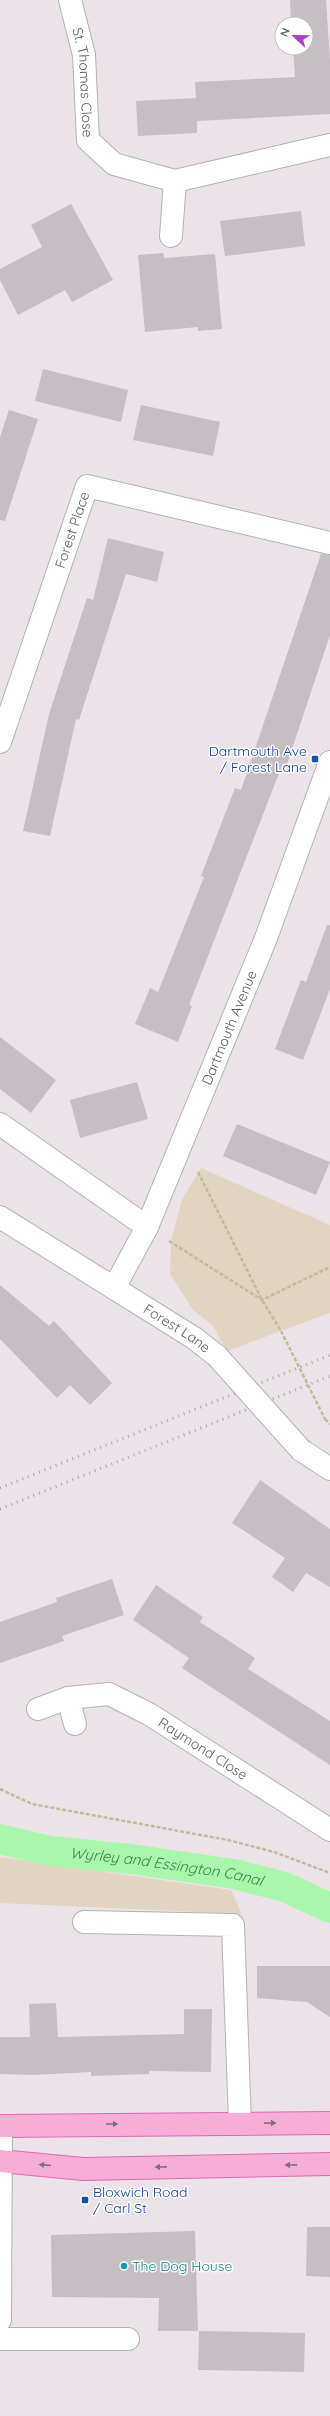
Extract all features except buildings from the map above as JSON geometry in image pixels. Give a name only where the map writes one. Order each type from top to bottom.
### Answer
[{"type":"main road","points":[[1,2126],[330,2123]]},
{"type":"main road","points":[[0,2162],[83,2169],[330,2164]]},
{"type":"street","name":"St. Thomas Close","points":[[70,0],[84,55],[88,140],[114,164],[175,181],[330,145]]},
{"type":"street","points":[[171,236],[175,181]]},
{"type":"street","name":"Forest Place","points":[[0,742],[87,486],[330,543]]},
{"type":"street","name":"Dartmouth Avenue","points":[[114,1288],[147,1227],[183,1142],[266,938],[330,762]]},
{"type":"street","points":[[0,1124],[147,1227]]},
{"type":"street","name":"Forest Lane","points":[[0,1217],[114,1288],[217,1356],[301,1450],[330,1469]]},
{"type":"street","name":"Raymond Close","points":[[38,1709],[68,1698],[109,1694],[149,1714],[330,1830]]},
{"type":"street","points":[[68,1698],[75,1724]]},
{"type":"street","points":[[84,1922],[233,1925],[240,2124]]},
{"type":"street","points":[[0,2320],[1,2126]]},
{"type":"street","points":[[0,2339],[128,2339]]},
{"type":"path","points":[[183,1142],[262,1300],[281,1331],[325,1419],[330,1424]]},
{"type":"path","points":[[147,1227],[262,1300]]},
{"type":"path","points":[[262,1300],[330,1266]]},
{"type":"path","points":[[0,1789],[32,1804],[228,1840],[274,1852],[330,1873]]},
{"type":"shaded area","points":[[201,1168],[330,1225],[330,1313],[227,1351],[213,1326],[193,1310],[170,1274],[171,1242],[182,1199]]},
{"type":"shaded area","points":[[0,1857],[231,1890],[242,1914],[0,1903]]},
{"type":"waterway","name":"Wyrley and Essington Canal","points":[[0,1839],[50,1851],[131,1859],[234,1874],[285,1887],[330,1908]]},
{"type":"railway","points":[[0,1488],[330,1355]]},
{"type":"railway","points":[[0,1509],[330,1376]]},
{"type":"place","name":"Dartmouth Ave / Forest Lane","points":[[315,759]]},
{"type":"place","name":"Bloxwich Road / Carl St","points":[[85,2200]]},
{"type":"place","name":"The Dog House","points":[[124,2266]]}]
